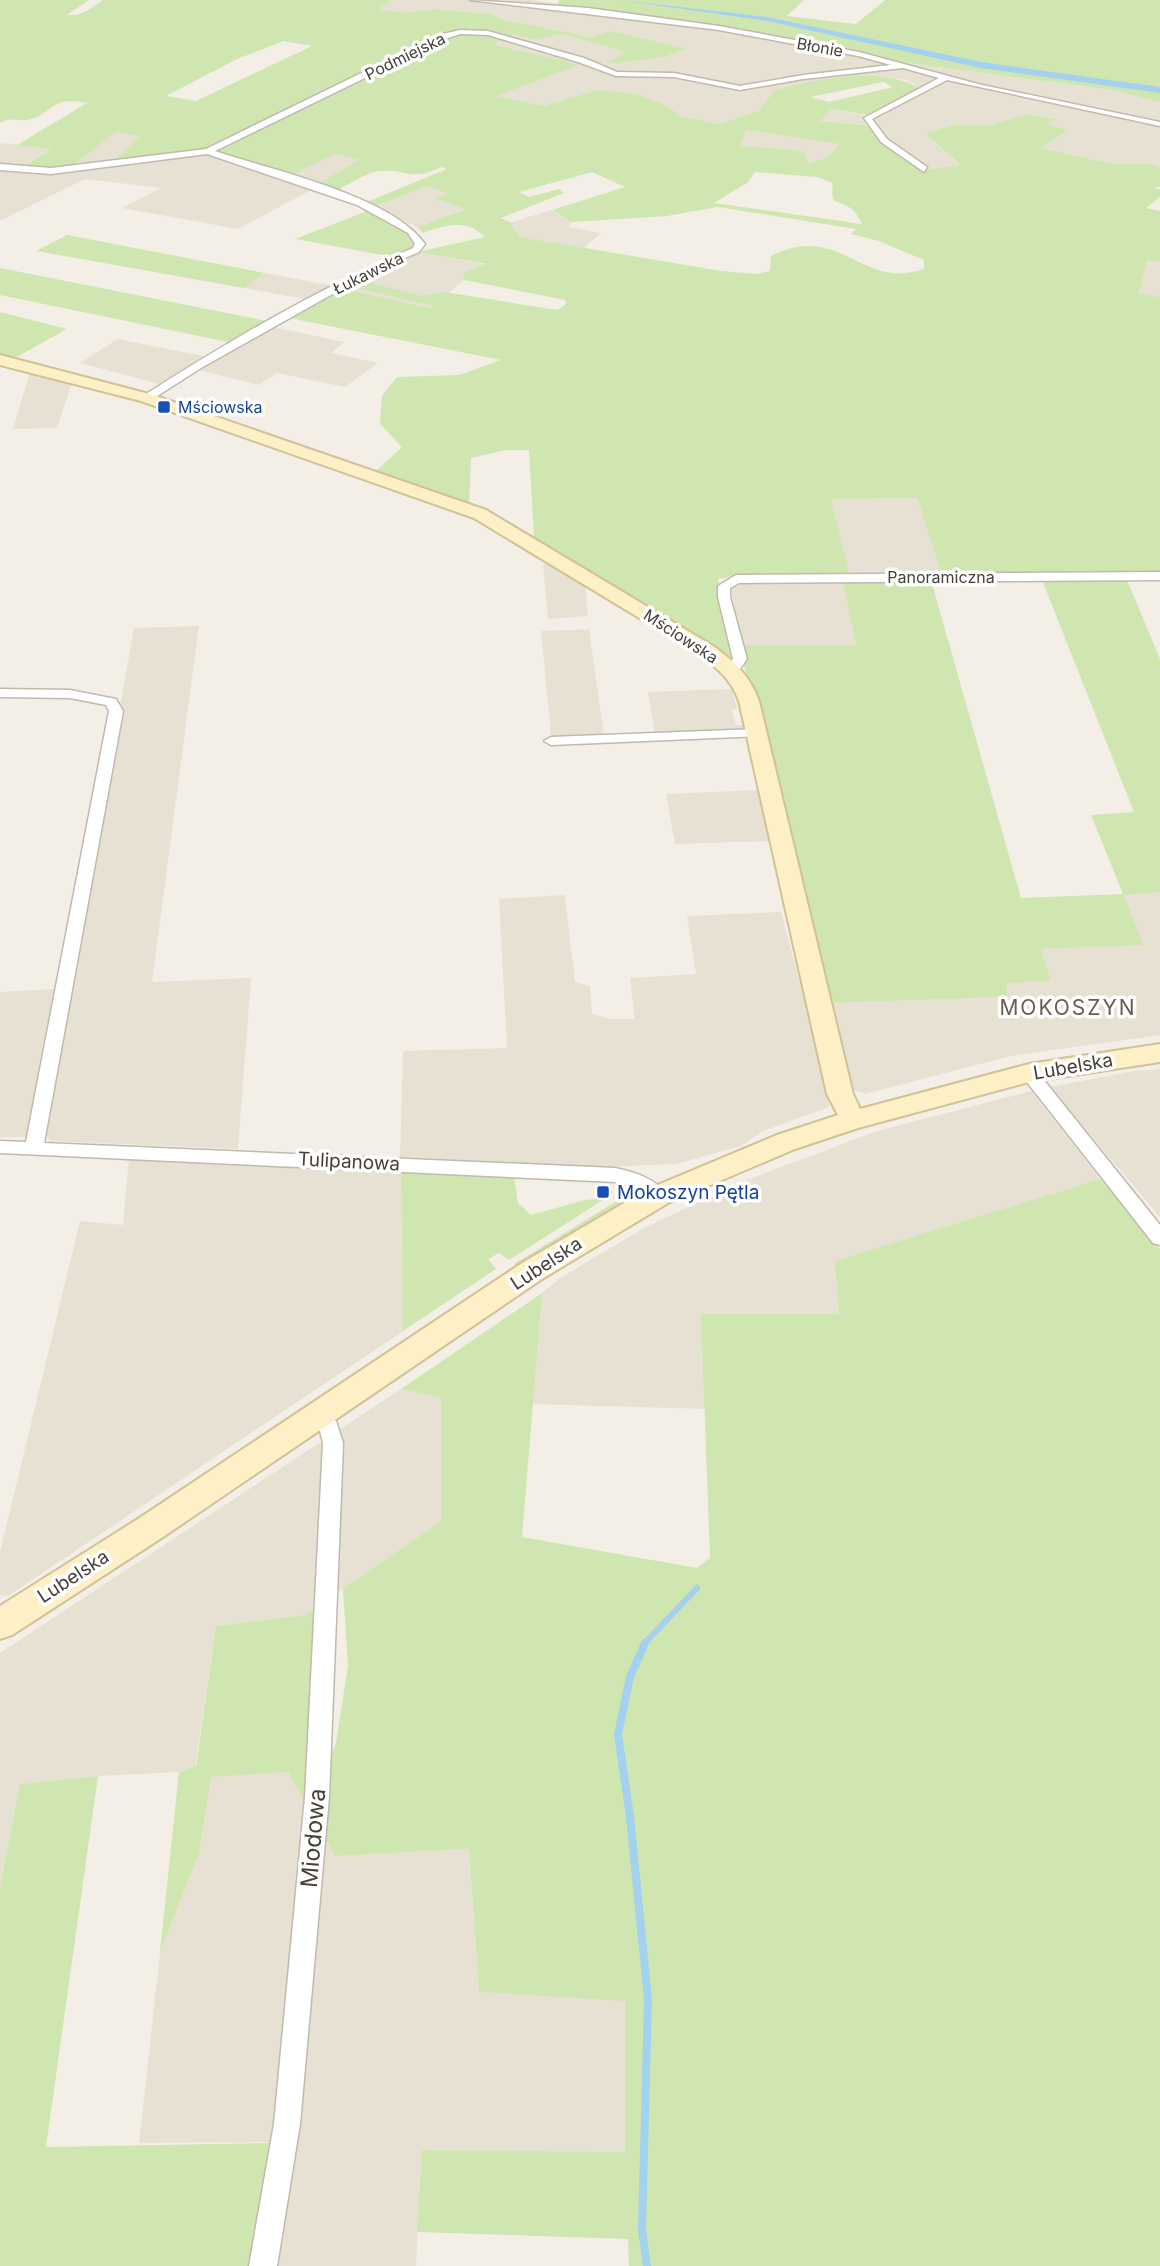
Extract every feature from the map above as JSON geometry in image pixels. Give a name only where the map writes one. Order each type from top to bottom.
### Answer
[{"type":"street","name":"Błonie","points":[[474,0],[555,3],[719,28],[876,59],[945,78],[1160,124]]},
{"type":"street","name":"Podmiejska","points":[[0,167],[30,171],[63,170],[208,151],[442,37],[460,32],[488,33],[514,39],[616,74],[674,75],[740,88],[902,66]]},
{"type":"street","points":[[863,70],[876,59]]},
{"type":"street","points":[[924,169],[892,146],[870,125],[868,118],[945,78]]},
{"type":"street","name":"Łukawska","points":[[147,398],[209,359],[365,272],[416,250],[420,244],[416,234],[385,213],[208,151]]},
{"type":"street","name":"Mściowska","points":[[0,360],[147,398],[480,514],[706,650],[732,670],[746,689],[840,1094],[853,1120]]},
{"type":"street","name":"Panoramiczna","points":[[732,670],[740,659],[724,597],[724,586],[728,581],[747,577],[1160,576]]},
{"type":"street","points":[[0,693],[84,695],[111,702],[116,711],[34,1147]]},
{"type":"street","points":[[551,741],[757,733]]},
{"type":"street","name":"Lubelska","points":[[0,1625],[152,1527],[581,1239],[658,1196],[786,1142],[853,1120],[1029,1073],[1160,1054]]},
{"type":"street","points":[[1029,1073],[1160,1238]]},
{"type":"street","name":"Tulipanowa","points":[[3,1151],[34,1147],[615,1175],[635,1180],[658,1196]]},
{"type":"street","name":"Miodowa","points":[[263,2266],[287,2124],[317,1797],[333,1443],[329,1427],[315,1416]]},
{"type":"shaded area","points":[[391,0],[532,0],[716,25],[900,62],[1112,90],[1160,102],[1160,167],[1151,164],[1120,166],[1040,148],[1067,130],[1047,124],[1054,118],[1027,114],[988,126],[958,124],[925,133],[960,166],[929,170],[894,146],[874,125],[819,121],[832,109],[871,117],[924,90],[905,79],[837,76],[759,111],[719,124],[680,116],[668,108],[545,106],[494,96],[541,79],[534,57],[492,44],[513,35],[537,40],[561,34],[628,52],[613,64],[664,57],[686,50],[610,31],[591,37],[505,20],[491,14],[434,9],[408,14],[377,10]]},
{"type":"shaded area","points":[[746,130],[840,144],[829,157],[797,166],[735,156]]},
{"type":"shaded area","points":[[116,132],[141,136],[114,163],[210,155],[313,189],[238,229],[122,208],[161,188],[85,179],[0,221],[0,143],[52,148],[20,168],[66,171]]},
{"type":"shaded area","points":[[335,154],[360,160],[316,185],[290,176]]},
{"type":"shaded area","points":[[426,186],[448,193],[437,199],[467,208],[417,227],[375,207]]},
{"type":"shaded area","points":[[551,210],[572,222],[568,227],[601,233],[584,248],[520,237],[509,223]]},
{"type":"shaded area","points":[[417,252],[489,265],[464,273],[464,280],[430,308],[341,288]]},
{"type":"shaded area","points":[[1147,261],[1160,262],[1160,297],[1139,295]]},
{"type":"shaded area","points":[[265,273],[334,286],[309,300],[244,288]]},
{"type":"shaded area","points":[[273,327],[344,342],[331,353],[378,363],[345,387],[277,373],[259,385],[198,370]]},
{"type":"shaded area","points":[[118,339],[208,357],[163,385],[80,363]]},
{"type":"shaded area","points":[[30,372],[72,382],[57,428],[13,429]]},
{"type":"shaded area","points":[[917,498],[941,573],[849,574],[830,499]]},
{"type":"shaded area","points":[[551,561],[585,581],[588,616],[548,619],[543,565]]},
{"type":"shaded area","points":[[738,582],[843,582],[857,645],[739,645],[731,586]]},
{"type":"shaded area","points":[[199,626],[152,982],[251,978],[238,1149],[52,1141],[44,1135],[134,628]]},
{"type":"shaded area","points":[[589,629],[604,735],[551,736],[541,631]]},
{"type":"shaded area","points":[[732,689],[737,709],[732,710],[736,725],[743,725],[744,729],[655,733],[648,692]]},
{"type":"shaded area","points":[[758,790],[773,841],[675,844],[666,794]]},
{"type":"shaded area","points":[[1160,892],[1160,1035],[1011,1056],[865,1094],[850,1089],[828,1003],[1008,997],[1006,983],[1041,949],[1142,944],[1123,895]]},
{"type":"shaded area","points":[[565,895],[575,982],[590,986],[592,1014],[612,1019],[635,1019],[630,978],[696,974],[687,916],[781,912],[830,1097],[829,1107],[763,1131],[741,1146],[676,1164],[602,1167],[400,1157],[403,1051],[507,1048],[499,899]]},
{"type":"shaded area","points":[[55,989],[29,1133],[24,1137],[0,1137],[0,992]]},
{"type":"shaded area","points":[[1160,1069],[1160,1217],[1050,1087],[1134,1071]]},
{"type":"shaded area","points":[[1031,1091],[1100,1179],[836,1261],[839,1314],[701,1314],[706,1409],[532,1404],[542,1293],[560,1278],[646,1227],[741,1182],[877,1131]]},
{"type":"shaded area","points":[[129,1157],[401,1170],[403,1331],[8,1596],[0,1595],[0,1552],[80,1221],[123,1225]]},
{"type":"shaded area","points":[[401,1389],[441,1398],[441,1521],[306,1615],[216,1626],[195,1766],[179,1772],[98,1776],[20,1784],[0,1887],[0,1653]]},
{"type":"shaded area","points":[[288,1772],[335,1856],[469,1849],[479,1992],[625,2000],[625,2152],[422,2150],[416,2266],[276,2266],[296,2142],[139,2143],[160,1952],[199,1854],[211,1776]]},
{"type":"green space","points":[[0,0],[89,0],[67,15],[72,15],[86,11],[103,0],[391,0],[378,10],[408,13],[434,9],[491,14],[505,20],[591,37],[610,31],[688,49],[664,57],[613,64],[608,62],[627,52],[561,34],[537,40],[513,35],[493,44],[578,65],[496,96],[544,106],[598,90],[636,94],[667,106],[681,116],[719,124],[759,111],[775,90],[830,78],[868,75],[887,77],[922,89],[868,115],[832,109],[820,121],[867,125],[885,145],[923,170],[960,165],[925,133],[958,124],[988,126],[1027,114],[1056,119],[1047,124],[1068,130],[1041,148],[1112,164],[1151,164],[1160,167],[1160,187],[1154,187],[1160,190],[1160,197],[1146,208],[1160,211],[1160,262],[1147,261],[1139,294],[1160,297],[1160,573],[941,573],[917,498],[831,499],[849,574],[749,574],[718,579],[733,650],[733,655],[727,658],[534,538],[529,450],[506,450],[471,458],[469,506],[374,473],[402,447],[380,424],[382,396],[397,377],[459,375],[501,360],[289,318],[341,288],[430,308],[433,306],[361,289],[354,283],[363,281],[422,296],[445,292],[557,310],[566,304],[565,300],[464,280],[463,273],[487,264],[417,252],[485,237],[462,225],[423,233],[417,227],[466,209],[436,199],[447,193],[426,186],[375,207],[364,203],[447,169],[441,167],[423,174],[375,172],[334,192],[316,185],[359,160],[335,154],[290,176],[226,156],[214,148],[113,163],[140,136],[116,132],[70,168],[19,169],[51,149],[17,145],[87,103],[65,102],[35,118],[0,123]],"holes":[[[284,41],[312,46],[196,101],[166,96],[237,59]],[[883,82],[893,87],[829,102],[811,97]],[[746,130],[839,144],[828,157],[808,163],[804,153],[796,150],[740,146]],[[592,172],[625,187],[552,210],[572,222],[667,216],[718,207],[856,229],[851,234],[879,241],[924,260],[924,269],[902,273],[883,271],[816,246],[795,247],[771,256],[770,271],[756,274],[721,271],[520,237],[510,224],[512,223],[501,218],[564,193],[559,189],[529,197],[519,192]],[[755,172],[817,177],[833,183],[833,199],[852,209],[862,224],[714,203],[748,182]]]},
{"type":"green space","points":[[559,0],[804,0],[787,16],[856,24],[885,0],[1160,0],[1160,102],[1112,90],[900,62],[853,50],[716,25],[568,7],[557,5]]},
{"type":"green space","points":[[370,210],[408,231],[415,242],[413,248],[393,257],[295,239]]},
{"type":"green space","points":[[67,235],[265,273],[244,288],[36,251]]},
{"type":"green space","points":[[0,268],[272,322],[233,343],[0,295]]},
{"type":"green space","points":[[0,312],[67,329],[13,359],[0,356]]},
{"type":"green space","points":[[931,580],[1021,898],[1123,894],[1091,815],[1134,812],[1042,580],[1127,580],[1160,659],[1160,892],[1124,895],[1143,945],[1041,949],[1051,981],[1006,983],[1008,997],[828,1003],[739,645],[856,645],[843,582]]},
{"type":"green space","points":[[401,1170],[514,1176],[518,1203],[531,1215],[585,1200],[606,1198],[509,1260],[499,1253],[488,1259],[496,1269],[403,1331]]},
{"type":"green space","points":[[1100,1179],[1160,1249],[1160,2266],[629,2266],[628,2239],[417,2232],[422,2150],[625,2152],[625,2001],[479,1992],[469,1849],[335,1856],[288,1772],[211,1777],[199,1854],[160,1952],[179,1772],[196,1766],[216,1626],[306,1615],[318,1606],[319,1786],[336,1743],[348,1666],[343,1589],[441,1521],[441,1398],[401,1389],[542,1293],[522,1537],[697,1568],[710,1558],[701,1314],[839,1314],[835,1261]]},
{"type":"green space","points":[[621,1182],[633,1191],[629,1201],[519,1268],[514,1264],[620,1199]]},
{"type":"green space","points":[[98,1776],[46,2147],[271,2143],[249,2266],[0,2266],[0,1887],[20,1784]]},
{"type":"waterway","points":[[623,0],[767,19],[981,65],[1160,90]]},
{"type":"waterway","points":[[644,1644],[697,1588]]},
{"type":"waterway","points":[[645,1643],[630,1677],[618,1734],[630,1817],[648,1999],[642,2230],[647,2266]]},
{"type":"place","name":"Mściowska","points":[[164,407]]},
{"type":"place","name":"Mokoszyn Pętla","points":[[603,1192]]},
{"type":"district","name":"MOKOSZYN","points":[[1068,1008]]}]
